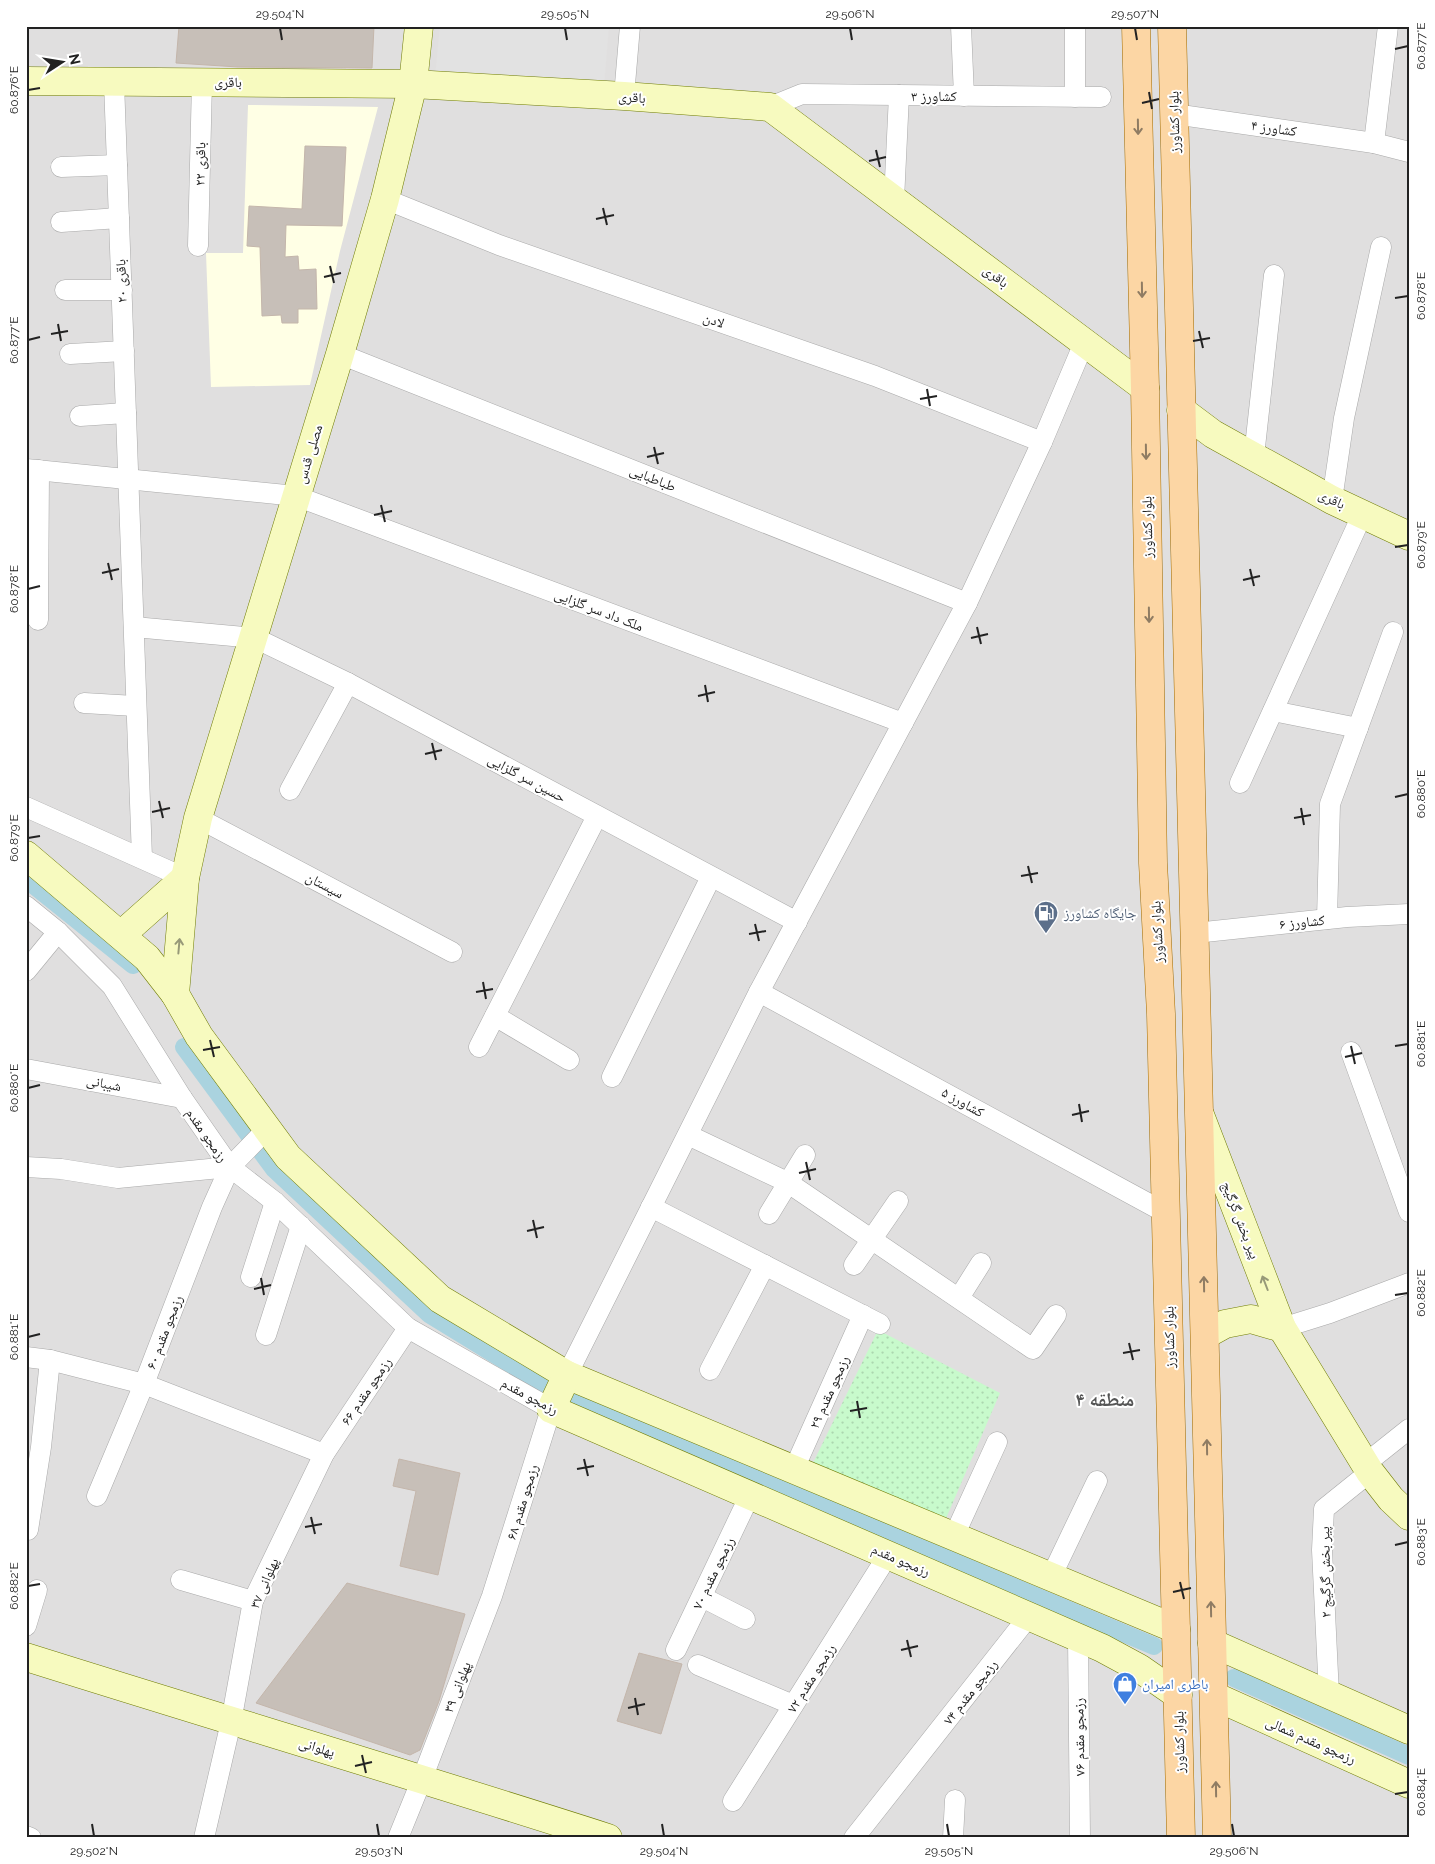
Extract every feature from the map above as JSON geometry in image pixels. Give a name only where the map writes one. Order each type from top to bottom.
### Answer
[{"type":"main road","name":"بلوار کشاورز","points":[[1136,26],[1145,388],[1153,863],[1161,1014],[1181,1838]]},
{"type":"main road","points":[[1137,90],[1148,66],[1147,26]]},
{"type":"main road","points":[[1159,26],[1160,65],[1174,102]]},
{"type":"main road","name":"بلوار کشاورز","points":[[1172,26],[1217,1838]]},
{"type":"street","name":"مصلی قدس","points":[[175,994],[185,878],[198,818],[340,354],[385,200],[413,84],[419,26]]},
{"type":"street","points":[[624,96],[630,26]]},
{"type":"street","points":[[961,26],[964,96]]},
{"type":"street","points":[[1075,26],[1075,97]]},
{"type":"street","points":[[1374,143],[1388,26]]},
{"type":"street","name":"باقری","points":[[26,81],[413,84],[624,96],[770,107],[1145,388]]},
{"type":"street","name":"باقری ۲۰","points":[[114,82],[142,858]]},
{"type":"street","name":"باقری ۲۲","points":[[198,246],[202,82]]},
{"type":"street","name":"کشاورز ۳","points":[[770,107],[802,94],[1101,97]]},
{"type":"street","points":[[894,200],[899,95]]},
{"type":"street","name":"کشاورز ۴","points":[[1174,102],[1374,143],[1409,152]]},
{"type":"street","points":[[61,167],[117,165]]},
{"type":"street","name":"لادن","points":[[385,200],[499,245],[875,376],[1042,442]]},
{"type":"street","points":[[61,222],[119,218]]},
{"type":"street","points":[[1332,500],[1344,418],[1381,247]]},
{"type":"street","points":[[1254,456],[1274,275]]},
{"type":"street","points":[[65,290],[122,290]]},
{"type":"street","points":[[551,1409],[796,922],[966,603],[1042,442],[1084,343]]},
{"type":"street","points":[[70,354],[124,351]]},
{"type":"street","name":"طباطبایی","points":[[340,354],[966,603]]},
{"type":"street","name":"باقری","points":[[1182,410],[1213,434],[1332,500],[1409,536]]},
{"type":"street","points":[[80,416],[126,413]]},
{"type":"street","points":[[33,470],[38,620]]},
{"type":"street","name":"ملک داد سر گلزایی","points":[[33,470],[296,496],[902,723]]},
{"type":"street","points":[[1240,783],[1363,513]]},
{"type":"street","points":[[134,627],[254,638]]},
{"type":"street","points":[[1327,919],[1330,804],[1393,632]]},
{"type":"street","name":"حسین سر گلزایی","points":[[254,638],[348,683],[796,922]]},
{"type":"street","points":[[290,790],[348,683]]},
{"type":"street","points":[[84,703],[136,706]]},
{"type":"street","points":[[1273,711],[1358,728]]},
{"type":"street","points":[[26,806],[185,878],[121,935]]},
{"type":"street","points":[[479,1047],[597,816]]},
{"type":"street","name":"سیستان","points":[[198,818],[452,952]]},
{"type":"street","points":[[26,855],[147,958],[175,994],[200,1036],[263,1132],[440,1299],[567,1374],[1176,1629]]},
{"type":"street","points":[[612,1077],[711,877]]},
{"type":"street","name":"رزمجو مقدم","points":[[26,906],[58,932],[112,986],[182,1098],[235,1162],[408,1328],[551,1409],[1078,1637],[1139,1668],[1178,1695]]},
{"type":"street","name":"کشاورز ۶","points":[[1195,933],[1327,919],[1409,914]]},
{"type":"street","points":[[26,971],[58,932]]},
{"type":"street","name":"کشاورز ۵","points":[[760,992],[1166,1213]]},
{"type":"street","points":[[494,1016],[569,1060]]},
{"type":"street","points":[[1351,1052],[1409,1212]]},
{"type":"street","name":"شیبانی","points":[[26,1069],[182,1098]]},
{"type":"street","name":"پیر بخش گرگیج","points":[[1200,1113],[1282,1328],[1368,1468],[1391,1499],[1409,1516]]},
{"type":"street","name":"رزمجو مقدم ۶۰","points":[[97,1496],[144,1384],[212,1207],[235,1162],[263,1132]]},
{"type":"street","points":[[688,1135],[787,1182],[1033,1349],[1056,1315]]},
{"type":"street","points":[[768,1214],[805,1155]]},
{"type":"street","points":[[26,1167],[61,1169],[118,1178],[235,1162]]},
{"type":"street","points":[[854,1265],[898,1201]]},
{"type":"street","points":[[251,1277],[275,1202]]},
{"type":"street","points":[[651,1207],[764,1265],[710,1370]]},
{"type":"street","points":[[266,1335],[300,1226]]},
{"type":"street","points":[[959,1298],[981,1263]]},
{"type":"street","name":"رزمجو مقدم ۲۹","points":[[764,1265],[871,1320],[794,1469]]},
{"type":"street","points":[[1205,1335],[1225,1324],[1252,1319],[1282,1328],[1330,1313],[1409,1283]]},
{"type":"street","name":"رزمجو مقدم ۶۶","points":[[324,1454],[408,1328]]},
{"type":"street","points":[[26,1358],[50,1360],[144,1384],[324,1454]]},
{"type":"street","points":[[28,1530],[41,1447],[50,1360]]},
{"type":"street","name":"رزمجو مقدم ۶۸","points":[[492,1596],[551,1409]]},
{"type":"street","points":[[1368,1468],[1409,1429]]},
{"type":"street","points":[[954,1536],[997,1442]]},
{"type":"street","name":"پهلوانی ۳۷","points":[[204,1838],[232,1722],[254,1602],[324,1454]]},
{"type":"street","name":"پیر بخش گرگیج ۲","points":[[1329,1695],[1322,1550],[1324,1509],[1368,1468]]},
{"type":"street","points":[[1051,1577],[1097,1481]]},
{"type":"street","name":"رزمجو مقدم ۷۰","points":[[676,1650],[750,1495]]},
{"type":"street","name":"رزمجو مقدم ۷۲","points":[[733,1801],[888,1555]]},
{"type":"street","points":[[181,1580],[254,1602]]},
{"type":"street","points":[[26,1626],[37,1590]]},
{"type":"street","name":"پهلوانی ۳۹","points":[[398,1838],[492,1596]]},
{"type":"street","points":[[702,1597],[745,1619]]},
{"type":"street","name":"رزمجو مقدم ۷۴","points":[[854,1838],[1029,1616]]},
{"type":"street","name":"رزمجو مقدم ۷۶","points":[[1078,1637],[1080,1838]]},
{"type":"street","points":[[1212,1643],[1409,1730]]},
{"type":"street","name":"پهلوانی","points":[[26,1657],[608,1838]]},
{"type":"street","points":[[698,1665],[794,1705]]},
{"type":"street","name":"رزمجو مقدم شمالی","points":[[1214,1696],[1409,1784]]},
{"type":"street","points":[[953,1838],[955,1800]]},
{"type":"street","points":[[26,1836],[31,1838]]},
{"type":"shaded area","points":[[26,26],[1409,26],[1409,1838],[26,1838]]},
{"type":"shaded area","points":[[440,26],[609,26],[604,85],[435,78]]},
{"type":"shaded area","points":[[248,105],[378,107],[340,251],[310,385],[211,387],[206,253],[243,253]]},
{"type":"green space","points":[[878,1330],[1000,1393],[944,1523],[812,1465]]},
{"type":"building","points":[[179,26],[374,26],[372,68],[238,67],[176,63]]},
{"type":"building","points":[[305,146],[346,147],[342,226],[286,225],[285,257],[298,256],[299,270],[316,269],[317,309],[298,309],[298,323],[282,323],[281,315],[262,316],[260,247],[247,246],[249,206],[302,209]]},
{"type":"building","points":[[399,1459],[460,1473],[438,1575],[400,1566],[416,1491],[393,1486]]},
{"type":"building","points":[[347,1583],[465,1614],[439,1701],[420,1750],[410,1755],[256,1703]]},
{"type":"building","points":[[639,1653],[682,1664],[661,1734],[617,1721]]},
{"type":"waterway","points":[[26,879],[133,965]]},
{"type":"waterway","points":[[184,1047],[274,1169],[429,1314],[545,1385]]},
{"type":"waterway","points":[[576,1402],[1154,1646]]},
{"type":"waterway","points":[[1234,1678],[1409,1756]]},
{"type":"place","name":"جایگاه کشاورز","points":[[1046,934]]},
{"type":"place","name":"باطری امیران","points":[[1125,1705]]},
{"type":"district","name":"منطقه ۴","points":[[1105,1399]]}]
